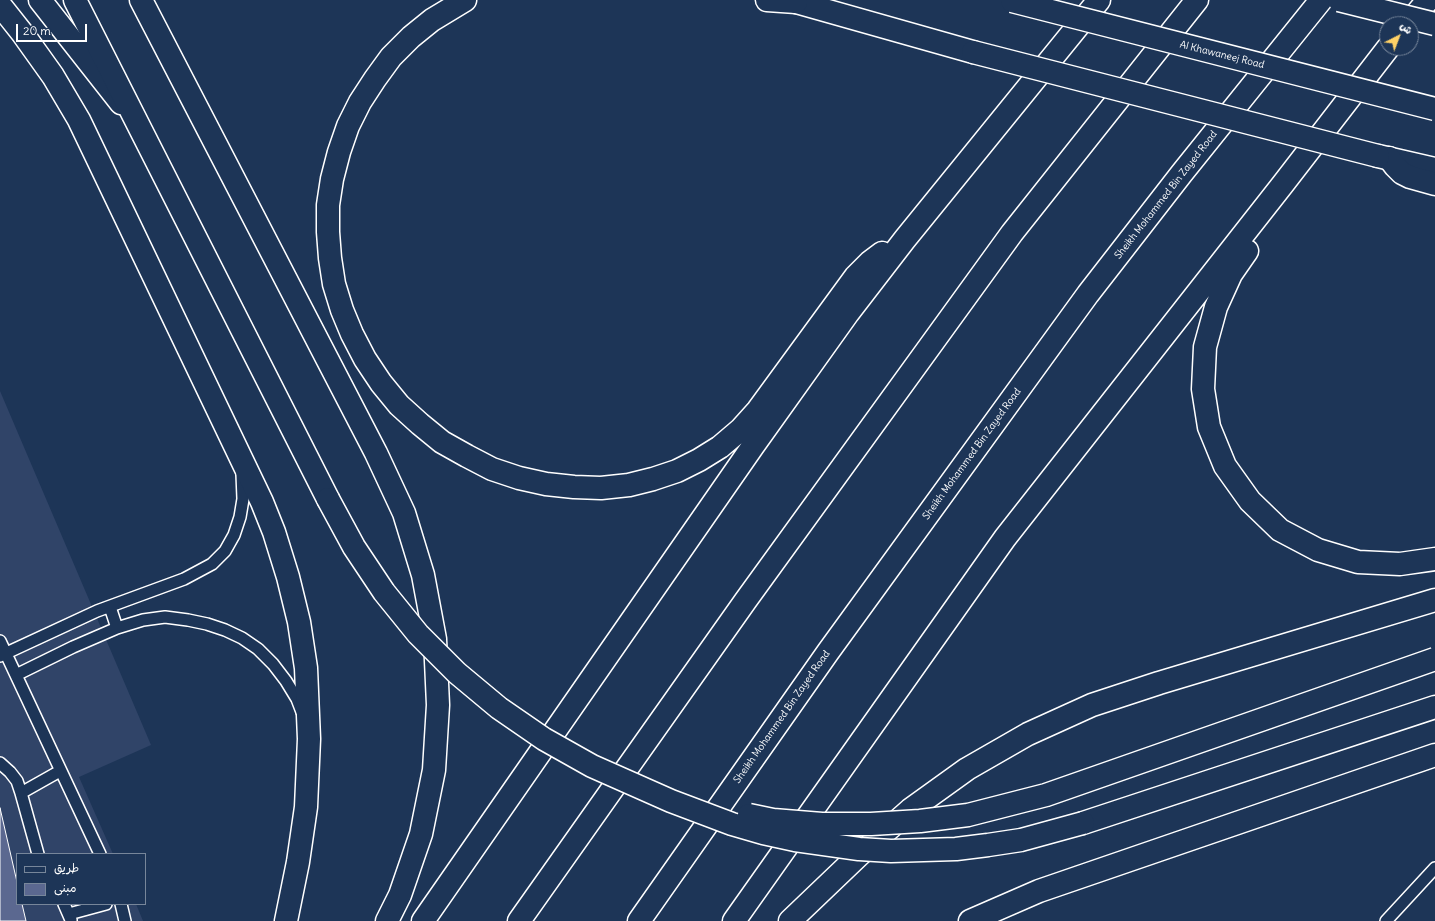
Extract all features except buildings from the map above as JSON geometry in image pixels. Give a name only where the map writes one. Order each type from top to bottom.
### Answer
[{"type":"main road","points":[[40,0],[140,126]]},
{"type":"main road","points":[[75,0],[328,499],[354,547],[384,592],[418,634],[457,673],[499,708],[544,739],[592,766],[701,813],[763,833],[795,840],[859,849],[911,850],[963,848],[1021,840],[1083,823],[1435,707]]},
{"type":"main road","points":[[141,0],[376,454],[404,513],[423,575],[436,647],[438,704],[434,770],[421,834],[400,895],[387,921]]},
{"type":"main road","points":[[465,0],[432,20],[411,37],[391,57],[374,79],[360,102],[348,126],[338,152],[328,205],[328,232],[334,284],[342,310],[365,360],[381,383],[409,414],[442,442],[467,456],[492,469],[519,478],[546,484],[602,488],[629,485],[653,479],[671,473],[699,460],[725,443],[740,430],[758,410],[856,276],[885,250],[905,239]]},
{"type":"main road","points":[[767,0],[793,1],[973,52],[1435,169]]},
{"type":"main road","name":"Al Khawaneej Road","points":[[1011,0],[1435,109]]},
{"type":"main road","points":[[423,921],[753,446],[848,313],[905,239],[1099,0]]},
{"type":"main road","points":[[519,921],[751,593],[1012,233],[1197,0]]},
{"type":"main road","name":"Sheikh Mohammed Bin Zayed Road","points":[[640,921],[828,652],[1088,294],[1187,167],[1321,0]]},
{"type":"main road","points":[[1339,0],[1435,24]]},
{"type":"main road","points":[[1415,16],[1428,0]]},
{"type":"main road","points":[[0,5],[53,76],[79,120],[262,502],[274,532],[288,577],[299,622],[306,668],[309,739],[306,807],[298,862],[286,921]]},
{"type":"main road","points":[[734,921],[1005,538],[1382,56]]},
{"type":"main road","points":[[1384,157],[1402,173],[1410,177],[1435,184]]},
{"type":"main road","points":[[1283,184],[1279,200],[1272,216],[1231,274],[1216,308],[1205,347],[1203,389],[1209,427],[1225,466],[1250,501],[1280,530],[1318,550],[1358,562],[1400,564],[1435,559]]},
{"type":"main road","points":[[790,921],[858,856],[910,810],[967,769],[1028,734],[1092,705],[1159,683],[1435,600]]},
{"type":"main road","points":[[642,787],[712,807],[774,820],[822,824],[871,824],[920,821],[968,814],[1046,794],[1435,659]]},
{"type":"main road","points":[[970,921],[1039,891],[1435,755]]},
{"type":"lane","points":[[3,655],[64,626],[110,607],[184,580],[212,564],[225,551],[234,535],[240,517],[243,499],[243,480],[240,461],[233,443]]},
{"type":"lane","points":[[110,607],[117,628]]},
{"type":"lane","points":[[16,675],[73,647],[117,628],[143,620],[165,617],[207,624],[242,638],[273,664],[286,680],[297,699],[304,718],[309,739]]},
{"type":"lane","points":[[0,641],[3,655],[16,675],[100,853]]},
{"type":"lane","points":[[0,763],[17,781],[38,853]]},
{"type":"lane","points":[[21,793],[60,771]]},
{"type":"lane","points":[[1386,921],[1435,868]]},
{"type":"lane","points":[[68,913],[102,905]]},
{"type":"lane","points":[[121,905],[125,921]]},
{"type":"shaded area","points":[[0,391],[151,745],[79,777],[113,853],[16,853],[16,905],[136,905],[143,921],[0,921]]}]
